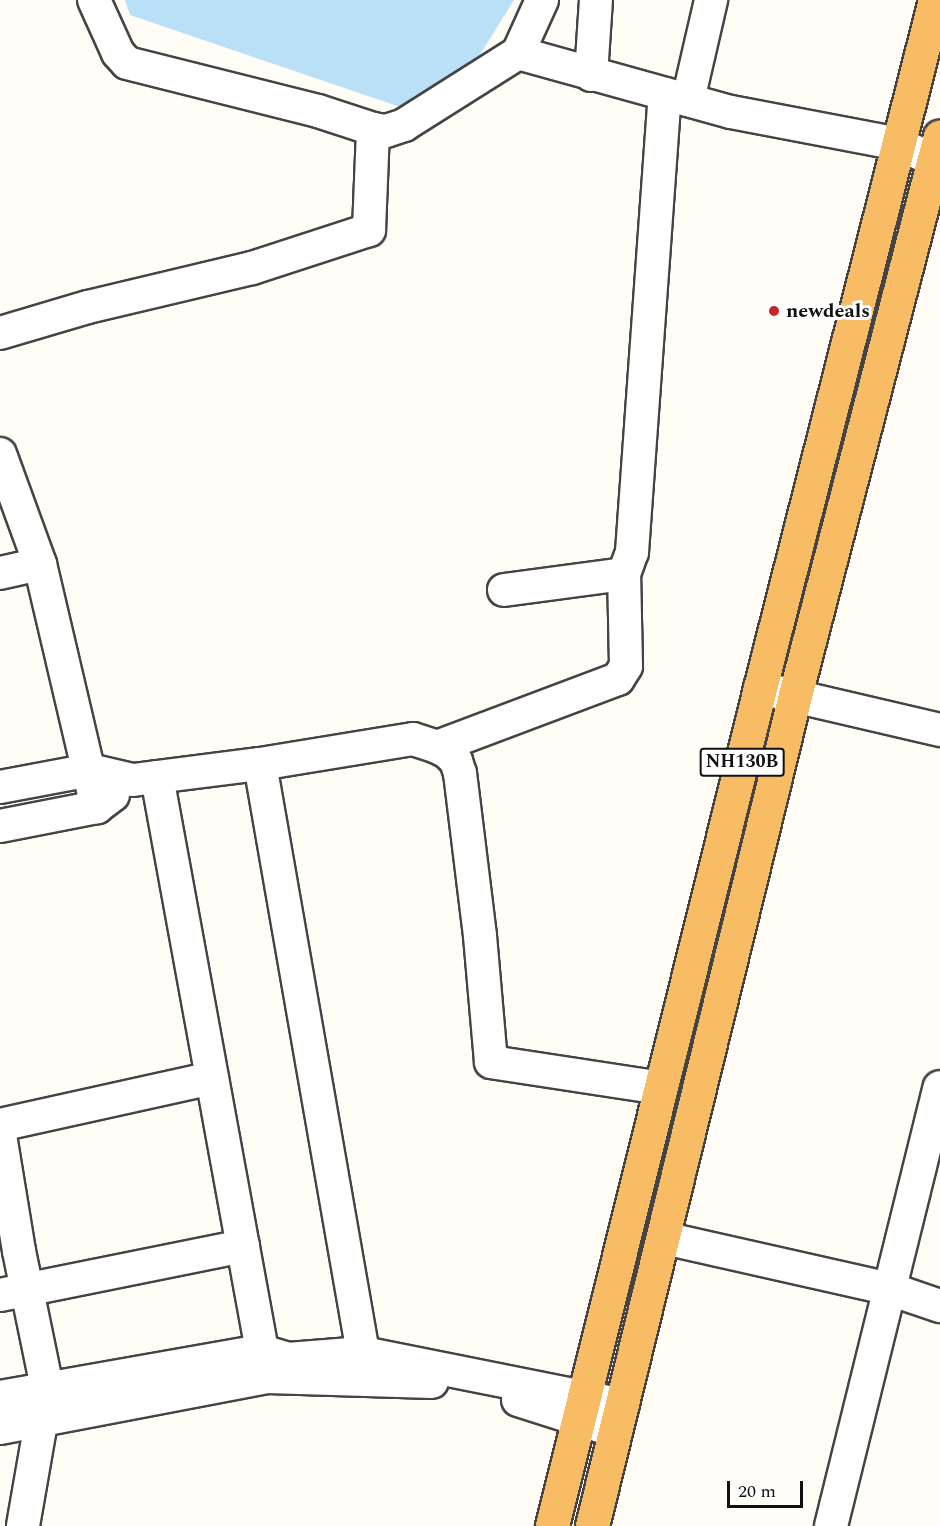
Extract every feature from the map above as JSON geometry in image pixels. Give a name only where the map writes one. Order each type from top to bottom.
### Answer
[{"type":"highway","name":"NH130B","points":[[552,1526],[760,688],[935,0]]},
{"type":"highway","name":"NH130B","points":[[592,1526],[795,695],[938,153]]},
{"type":"street","points":[[94,0],[118,53],[127,63],[318,111],[386,131],[404,125],[518,53],[542,0]]},
{"type":"street","points":[[591,75],[596,0]]},
{"type":"street","points":[[437,747],[618,679],[626,666],[624,574],[632,552],[677,97],[711,0]]},
{"type":"street","points":[[518,53],[731,112],[938,153]]},
{"type":"street","points":[[0,333],[88,307],[252,268],[369,230],[373,129]]},
{"type":"street","points":[[0,454],[40,564],[97,807]]},
{"type":"street","points":[[0,573],[40,564]]},
{"type":"street","points":[[504,590],[624,574]]},
{"type":"street","points":[[760,688],[940,730]]},
{"type":"street","points":[[0,787],[90,770],[145,778],[260,764],[413,739],[437,747],[447,752],[456,761],[460,773],[480,936],[491,1062],[661,1088]]},
{"type":"street","points":[[260,764],[363,1353]]},
{"type":"street","points":[[0,826],[97,807],[145,778]]},
{"type":"street","points":[[145,778],[212,1078],[243,1246],[272,1362]]},
{"type":"street","points":[[0,1125],[212,1078]]},
{"type":"street","points":[[831,1526],[940,1088]]},
{"type":"street","points":[[0,1135],[13,1292],[47,1388],[23,1526]]},
{"type":"street","points":[[664,1238],[890,1289],[940,1306]]},
{"type":"street","points":[[13,1292],[243,1246]]},
{"type":"street","points":[[0,1397],[47,1388],[363,1353],[619,1418]]},
{"type":"street","points":[[0,1428],[272,1362],[460,1383],[582,1407]]},
{"type":"water","points":[[125,0],[514,0],[461,85],[412,111],[130,15]]},
{"type":"place","name":"newdeals","points":[[774,311]]}]
